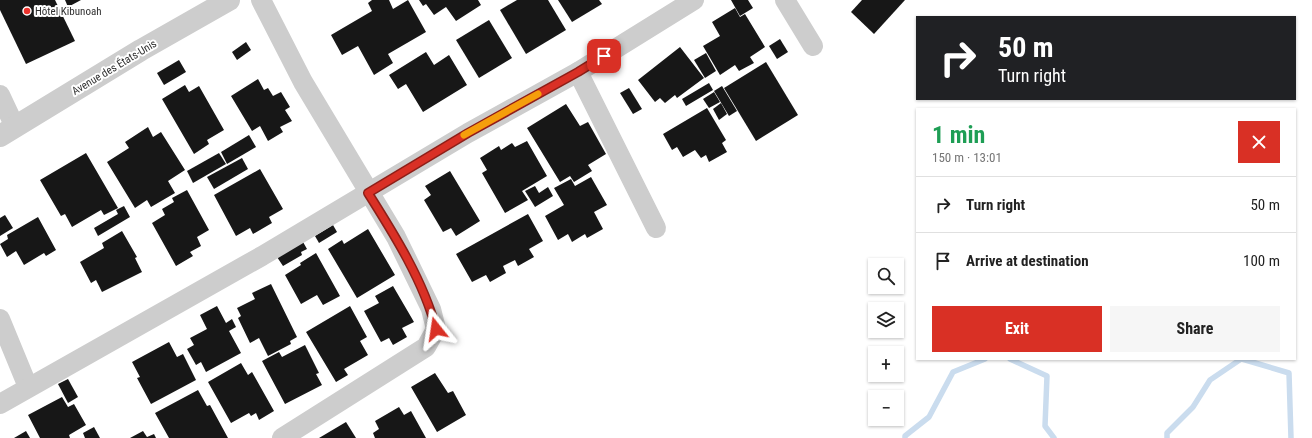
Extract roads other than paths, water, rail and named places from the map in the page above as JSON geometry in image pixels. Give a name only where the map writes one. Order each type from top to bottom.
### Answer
[{"type":"street","name":"Avenue des États-Unis","points":[[8,131],[141,50],[230,0]]},
{"type":"street","points":[[261,0],[303,82],[368,193],[396,237],[431,309],[436,329],[426,347],[282,438]]},
{"type":"street","points":[[0,404],[255,260],[468,133],[578,72],[694,0]]},
{"type":"street","points":[[785,0],[814,46]]},
{"type":"street","points":[[578,72],[656,228]]},
{"type":"street","points":[[0,95],[8,131]]},
{"type":"street","points":[[0,319],[28,387]]},
{"type":"waterway","points":[[905,438],[905,436],[929,417],[953,372],[983,360]]},
{"type":"waterway","points":[[1012,360],[1047,376],[1045,426],[1054,438]]},
{"type":"waterway","points":[[1167,438],[1167,433],[1193,407],[1210,380],[1240,360]]},
{"type":"waterway","points":[[1245,360],[1289,373],[1291,438]]},
{"type":"place","name":"Hôtel Kibunoah","points":[[27,11]]}]
